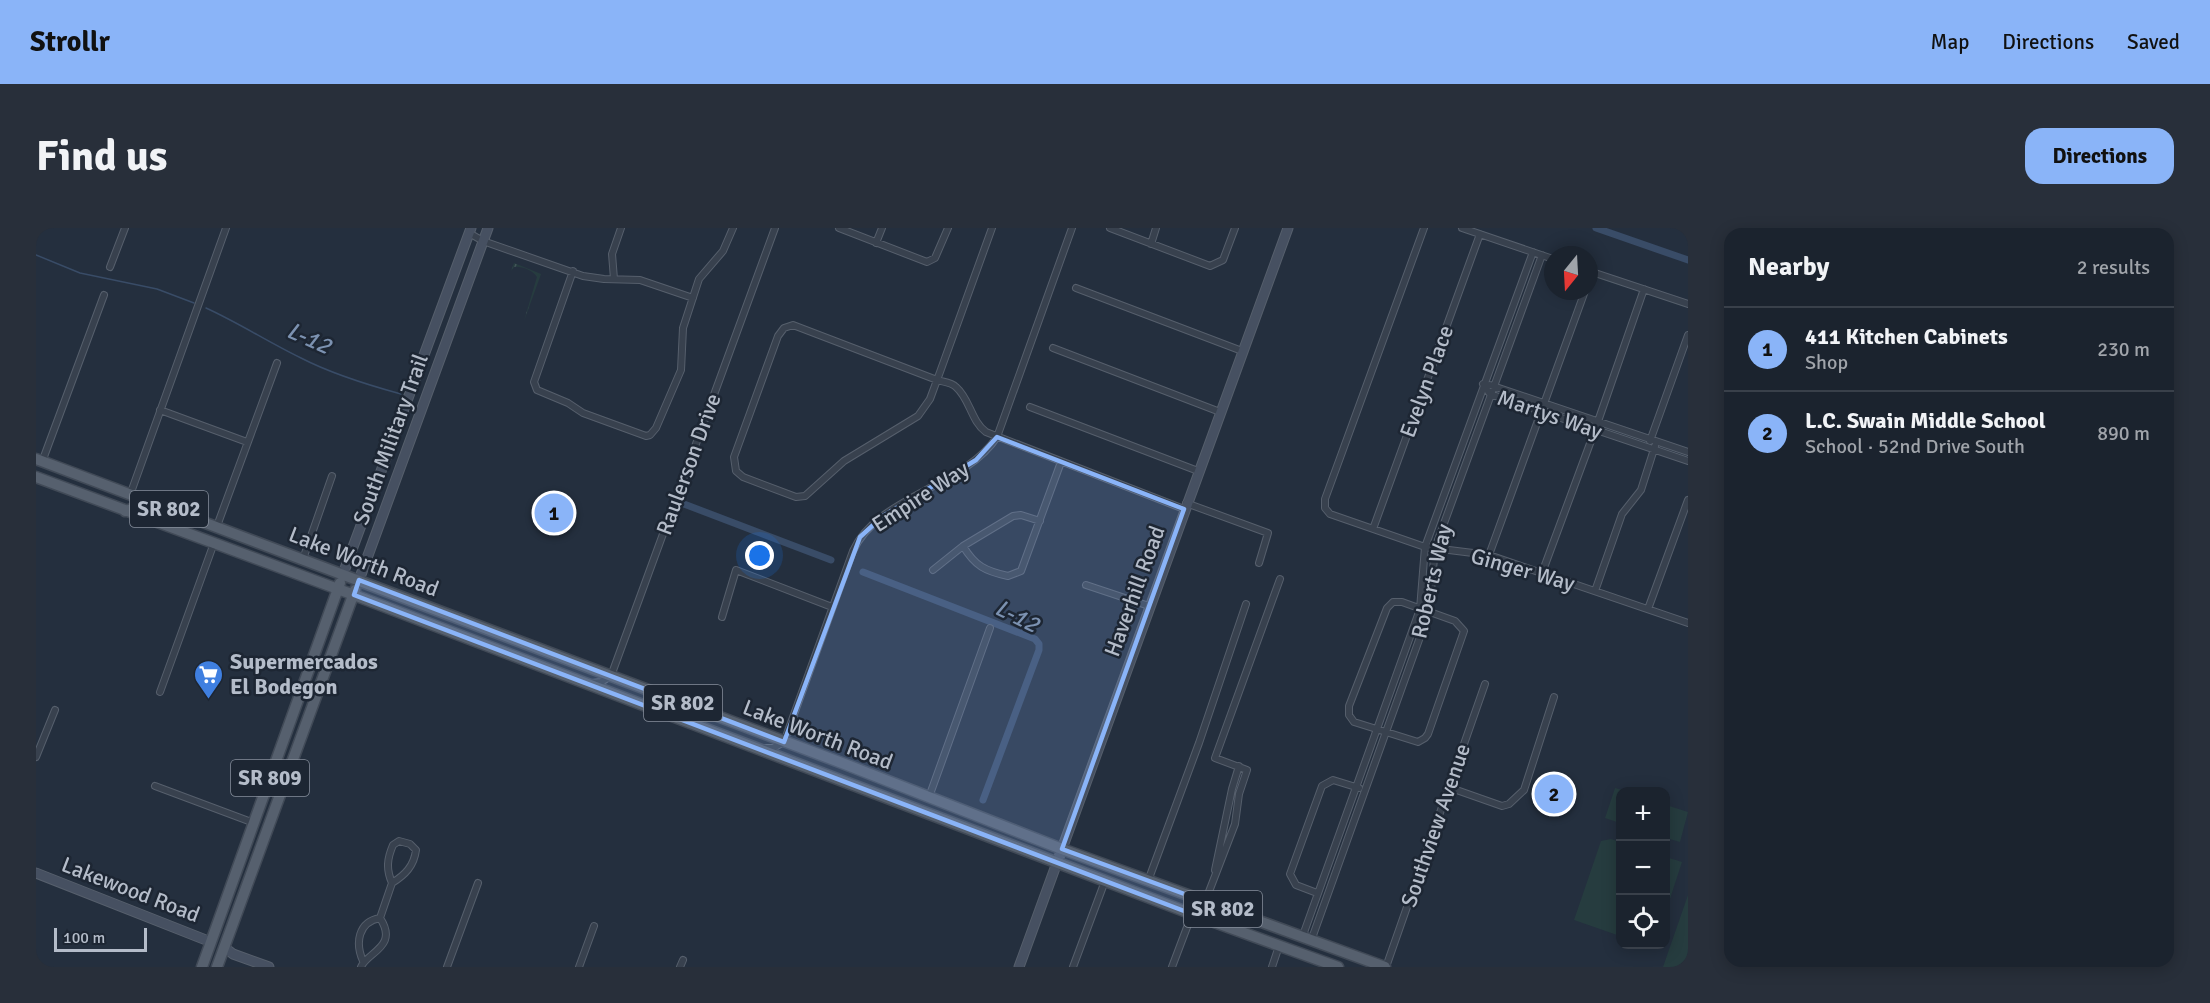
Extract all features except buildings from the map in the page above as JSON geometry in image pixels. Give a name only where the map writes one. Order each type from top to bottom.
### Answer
[{"type":"main road","name":"Lake Worth Road","points":[[41,463],[217,526],[1062,849],[1385,967]]},
{"type":"main road","points":[[40,479],[51,476],[101,494],[106,494],[113,488]]},
{"type":"main road","name":"Lake Worth Road","points":[[40,479],[587,683],[1191,914],[1338,967]]},
{"type":"main road","points":[[125,511],[139,507],[186,523],[197,525],[204,522]]},
{"type":"main road","name":"South Military Trail","points":[[202,967],[343,574]]},
{"type":"main road","name":"South Military Trail","points":[[215,967],[359,580]]},
{"type":"main road","points":[[258,854],[256,847],[284,770],[279,754]]},
{"type":"main road","points":[[224,947],[221,938],[245,870],[241,858]]},
{"type":"main road","points":[[1191,914],[1208,910],[1227,910]]},
{"type":"main road","points":[[211,942],[217,952],[215,967]]},
{"type":"street","points":[[110,267],[125,228]]},
{"type":"street","points":[[130,495],[226,228]]},
{"type":"street","name":"South Military Trail","points":[[359,580],[488,228]]},
{"type":"street","points":[[614,279],[612,254],[621,228]]},
{"type":"street","points":[[573,271],[534,382],[535,387],[579,411],[646,436],[654,432],[681,370],[683,328],[699,279],[723,251],[733,228]]},
{"type":"street","name":"Raulerson Drive","points":[[611,676],[775,228]]},
{"type":"street","points":[[839,228],[927,262],[937,254],[948,228]]},
{"type":"street","points":[[876,243],[882,228]]},
{"type":"street","points":[[992,228],[937,380],[928,404],[918,416],[844,461],[805,496],[796,497],[743,477],[734,466],[734,457],[778,336],[788,326],[797,326],[937,380],[956,387],[979,426],[997,437],[1185,506],[1268,533],[1259,563]]},
{"type":"street","name":"Empire Way","points":[[784,742],[855,546],[867,529],[883,516],[976,460],[997,437],[1072,228]]},
{"type":"street","points":[[1110,228],[1210,266],[1222,260],[1235,228]]},
{"type":"street","points":[[1150,244],[1156,228]]},
{"type":"street","name":"Haverhill Road","points":[[1019,967],[1287,228]]},
{"type":"street","name":"Ginger Way","points":[[1424,228],[1325,499],[1325,508],[1330,514],[1425,547],[1489,555],[1688,623]]},
{"type":"street","points":[[1462,228],[1542,255]]},
{"type":"street","points":[[470,231],[483,241],[594,279],[640,279],[693,298]]},
{"type":"street","name":"South Military Trail","points":[[343,574],[470,231]]},
{"type":"street","name":"Evelyn Place","points":[[1373,529],[1479,234]]},
{"type":"street","name":"Roberts Way","points":[[1306,940],[1317,893],[1420,609],[1425,547],[1533,252]]},
{"type":"street","name":"Roberts Way","points":[[1306,940],[1366,790],[1429,612],[1434,548],[1542,255]]},
{"type":"street","points":[[1598,274],[1688,304]]},
{"type":"street","points":[[1076,288],[1242,351]]},
{"type":"street","points":[[1542,573],[1644,289]]},
{"type":"street","points":[[41,463],[104,295]]},
{"type":"street","points":[[1489,555],[1582,300]]},
{"type":"street","points":[[1595,591],[1622,514],[1641,490],[1653,441],[1688,334]]},
{"type":"street","points":[[1053,348],[1220,412]]},
{"type":"street","points":[[217,526],[277,363]]},
{"type":"street","name":"Martys Way","points":[[1483,384],[1688,452]]},
{"type":"street","name":"Martys Way","points":[[1483,384],[1490,394],[1688,461]]},
{"type":"street","points":[[1030,407],[1198,471]]},
{"type":"street","points":[[160,411],[247,442]]},
{"type":"street","points":[[963,546],[970,559],[978,565],[1003,575],[1013,576],[1021,571],[1061,462]]},
{"type":"street","points":[[303,559],[332,476]]},
{"type":"street","points":[[1648,609],[1688,500]]},
{"type":"street","points":[[933,570],[963,546],[1012,516],[1021,514],[1040,521]]},
{"type":"street","points":[[160,692],[214,543]]},
{"type":"street","points":[[722,617],[736,570],[832,607]]},
{"type":"street","points":[[1214,876],[1235,824],[1239,794],[1247,770],[1215,758],[1280,579]]},
{"type":"street","points":[[1086,585],[1149,606]]},
{"type":"street","points":[[1397,602],[1429,612],[1460,623],[1464,631],[1425,738],[1414,742],[1354,722],[1349,715],[1349,706],[1386,608],[1397,602]]},
{"type":"street","points":[[1148,881],[1199,743],[1246,604]]},
{"type":"street","points":[[929,797],[990,628]]},
{"type":"street","points":[[587,683],[601,682],[611,676]]},
{"type":"street","name":"Southview Avenue","points":[[1385,967],[1485,684]]},
{"type":"street","points":[[1448,787],[1502,806],[1519,796],[1528,782],[1554,697]]},
{"type":"street","points":[[36,757],[55,710]]},
{"type":"street","points":[[757,748],[773,748],[784,742]]},
{"type":"street","points":[[1205,902],[1214,876],[1239,766]]},
{"type":"street","points":[[1317,893],[1296,885],[1290,878],[1290,870],[1322,786],[1333,780],[1366,790]]},
{"type":"street","points":[[155,786],[254,823]]},
{"type":"street","points":[[380,918],[373,920],[360,932],[358,943],[362,964],[378,952],[382,944],[384,925],[380,918],[392,883],[388,874],[388,864],[393,845],[399,841],[410,844],[416,850],[413,863],[402,878],[392,883]]},
{"type":"street","name":"Lakewood Road","points":[[36,873],[211,942]]},
{"type":"street","points":[[1073,967],[1105,880]]},
{"type":"street","points":[[447,967],[478,883]]},
{"type":"street","points":[[1172,967],[1191,914]]},
{"type":"street","points":[[579,967],[594,926]]},
{"type":"street","points":[[1272,967],[1280,946]]},
{"type":"street","points":[[224,947],[233,954],[269,967]]},
{"type":"highlighted area","points":[[997,437],[1184,509],[1062,849],[1228,910],[1192,914],[354,595],[359,580],[784,742],[860,537],[883,516],[976,460]]},
{"type":"green space","points":[[514,263],[541,274],[524,321],[537,277],[533,272],[523,268],[514,267],[511,271]]},
{"type":"green space","points":[[1615,788],[1616,788],[1616,822],[1605,818]]},
{"type":"green space","points":[[1670,806],[1688,812],[1680,842],[1670,839]]},
{"type":"green space","points":[[1601,841],[1616,841],[1616,935],[1574,920]]},
{"type":"green space","points":[[1670,858],[1682,862],[1670,899]]},
{"type":"green space","points":[[1688,895],[1688,967],[1663,967]]},
{"type":"waterway","points":[[1596,228],[1688,260]]},
{"type":"waterway","name":"L-12","points":[[36,255],[80,273],[157,289],[194,303]]},
{"type":"waterway","name":"L-12","points":[[206,308],[313,364],[350,379],[401,394]]},
{"type":"waterway","name":"L-12","points":[[684,504],[831,560]]},
{"type":"waterway","name":"L-12","points":[[863,572],[1035,639],[1039,644],[1039,650],[983,800]]},
{"type":"place","name":"411 Kitchen Cabinets","points":[[554,513]]},
{"type":"place","name":"Supermercados El Bodegon","points":[[209,700]]},
{"type":"place","name":"L.C. Swain Middle School","points":[[1554,794]]}]
